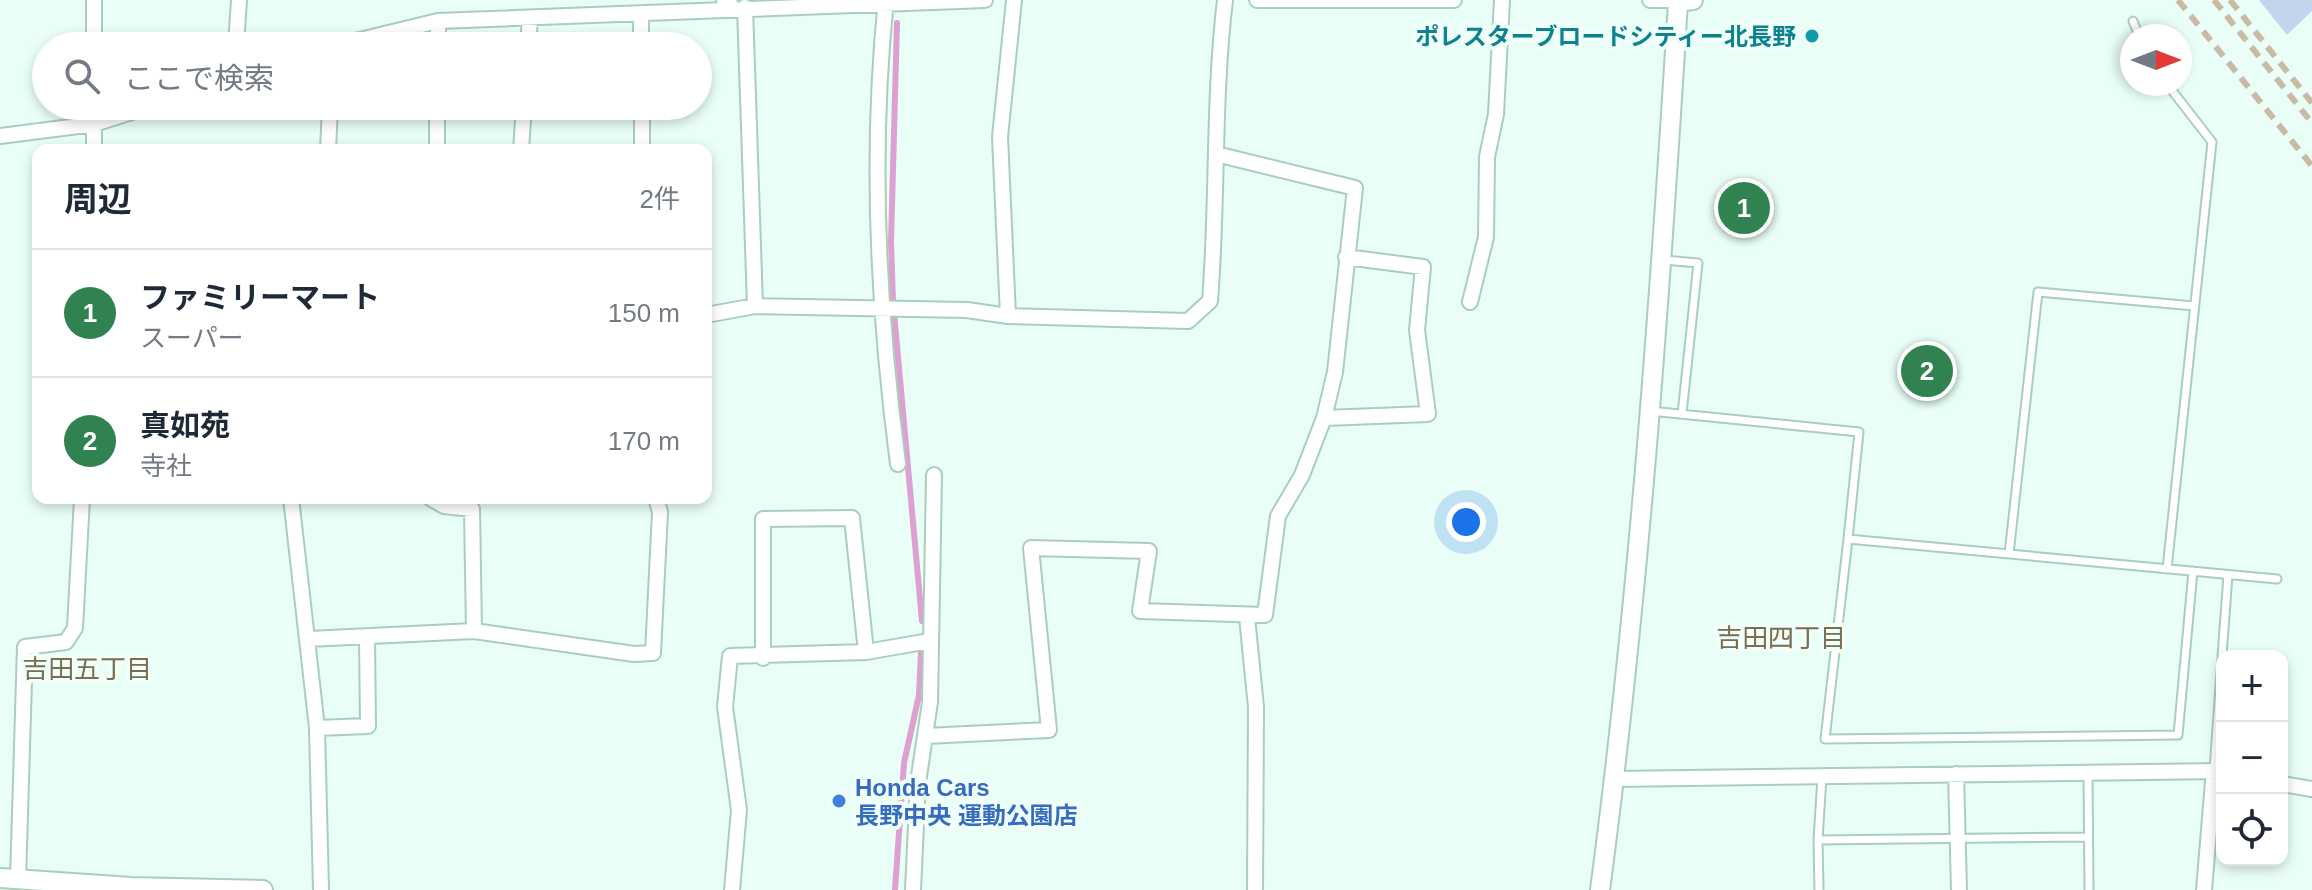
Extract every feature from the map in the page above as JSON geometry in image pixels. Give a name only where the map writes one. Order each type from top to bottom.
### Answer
[{"type":"street","points":[[94,0],[94,32]]},
{"type":"street","points":[[237,32],[239,0]]},
{"type":"street","points":[[393,32],[438,21],[641,14],[734,5],[985,0]]},
{"type":"street","points":[[1008,316],[1000,137],[1014,0]]},
{"type":"street","points":[[712,314],[755,306],[891,308],[1008,316],[1188,321],[1210,301],[1217,199],[1218,58],[1225,0]]},
{"type":"street","points":[[1257,0],[1454,0]]},
{"type":"street","points":[[1470,302],[1486,237],[1487,157],[1496,114],[1502,0]]},
{"type":"street","points":[[1600,890],[1615,779],[1663,260],[1683,1],[1650,0]]},
{"type":"street","points":[[885,3],[880,108],[898,464]]},
{"type":"street","points":[[734,5],[755,306]]},
{"type":"street","points":[[641,14],[641,32]]},
{"type":"street","points":[[529,32],[530,18]]},
{"type":"street","points":[[438,21],[438,32]]},
{"type":"street","points":[[94,120],[94,144]]},
{"type":"street","points":[[0,136],[107,120]]},
{"type":"street","points":[[328,144],[329,120]]},
{"type":"street","points":[[437,120],[437,144]]},
{"type":"street","points":[[521,144],[523,120]]},
{"type":"street","points":[[642,120],[642,144]]},
{"type":"street","points":[[926,736],[1049,730],[1031,548],[1149,551],[1140,611],[1247,617],[1265,615],[1278,516],[1302,475],[1324,418],[1338,350],[1355,188],[1216,154]]},
{"type":"street","points":[[1324,418],[1428,414],[1417,330],[1423,267],[1346,257]]},
{"type":"street","points":[[913,890],[918,783],[930,702],[934,475]]},
{"type":"street","points":[[82,504],[75,628],[66,642],[25,647],[9,879],[263,890]]},
{"type":"street","points":[[292,504],[317,728],[321,890]]},
{"type":"street","points":[[440,504],[472,509],[474,631]]},
{"type":"street","points":[[309,639],[474,631],[634,654],[653,653],[660,512],[658,504]]},
{"type":"street","points":[[763,658],[763,519],[852,518],[866,652]]},
{"type":"street","points":[[1247,617],[1256,707],[1255,890]]},
{"type":"street","points":[[317,728],[368,726],[367,637]]},
{"type":"street","points":[[732,890],[739,810],[725,707],[730,656],[763,658],[866,652],[929,641]]},
{"type":"street","points":[[1615,779],[2216,770]]},
{"type":"street","points":[[1956,774],[1959,890]]},
{"type":"street","points":[[2288,785],[2312,789]]},
{"type":"street","points":[[2204,890],[2216,787]]},
{"type":"lane","points":[[2167,569],[2212,142],[2176,96]]},
{"type":"lane","points":[[1663,260],[1698,263],[1682,414]]},
{"type":"lane","points":[[2009,554],[2038,292],[2194,306]]},
{"type":"lane","points":[[1648,411],[1859,432],[1825,739],[2178,735],[2193,571]]},
{"type":"lane","points":[[1848,539],[2277,579]]},
{"type":"lane","points":[[2223,650],[2228,575]]},
{"type":"lane","points":[[2088,773],[2089,890]]},
{"type":"lane","points":[[1819,890],[1822,776]]},
{"type":"lane","points":[[1818,840],[2088,837]]},
{"type":"shaded area","points":[[2259,0],[2312,0],[2312,11],[2287,35]]},
{"type":"waterway","points":[[897,23],[891,242],[893,302],[922,621]]},
{"type":"waterway","points":[[895,889],[904,763],[919,695],[921,652]]},
{"type":"railway","points":[[2178,0],[2312,166]]},
{"type":"railway","points":[[2214,0],[2312,123]]},
{"type":"railway","points":[[2230,0],[2312,103]]},
{"type":"place","name":"ポレスターブロードシティー北長野","points":[[1812,36]]},
{"type":"place","name":"ファミリーマート","points":[[1744,208]]},
{"type":"place","name":"真如苑","points":[[1927,371]]},
{"type":"place","name":"Honda Cars 長野中央 運動公園店","points":[[839,801]]},
{"type":"district","name":"吉田四丁目","points":[[1781,638]]},
{"type":"district","name":"吉田五丁目","points":[[87,669]]}]
